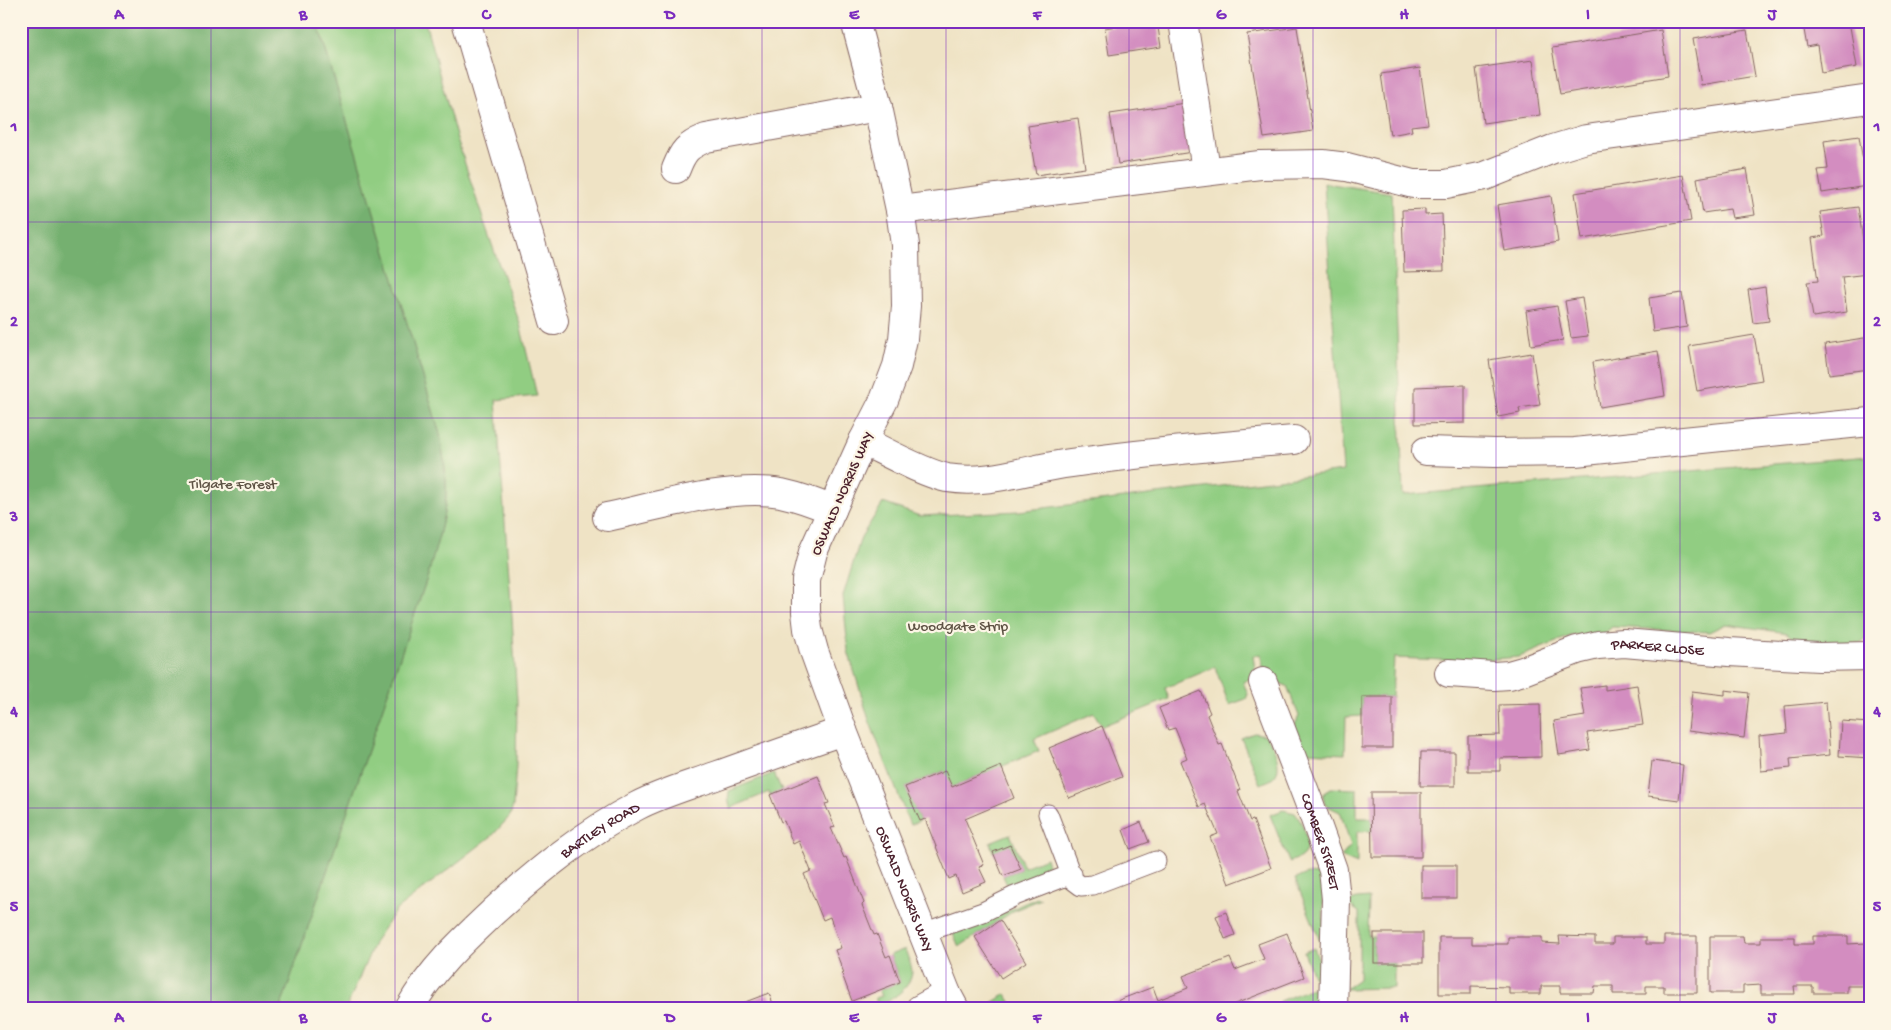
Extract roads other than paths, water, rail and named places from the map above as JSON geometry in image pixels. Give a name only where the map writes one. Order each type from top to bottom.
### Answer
[{"type":"street","points":[[466,21],[554,321]]},
{"type":"street","name":"OSWALD NORRIS WAY","points":[[855,21],[878,107],[900,210],[906,276],[906,306],[903,339],[897,366],[884,400],[863,441],[813,552],[806,580],[805,598],[808,629],[843,731],[951,1001]]},
{"type":"street","points":[[1183,21],[1206,170]]},
{"type":"street","points":[[900,210],[1206,170],[1260,165],[1323,164],[1361,170],[1413,184],[1446,184],[1485,176],[1553,149],[1586,139],[1870,99]]},
{"type":"street","points":[[676,169],[682,153],[694,143],[706,138],[878,107]]},
{"type":"street","points":[[1426,451],[1495,453],[1575,452],[1870,422]]},
{"type":"street","points":[[863,441],[930,472],[945,477],[968,480],[993,479],[1069,463],[1294,440]]},
{"type":"street","points":[[607,517],[730,492],[756,491],[780,493],[805,499],[832,510]]},
{"type":"street","name":"PARKER CLOSE","points":[[1449,673],[1494,676],[1509,674],[1524,671],[1577,650],[1598,645],[1624,643],[1809,657],[1870,656]]},
{"type":"street","name":"COMBER STREET","points":[[1263,682],[1333,870],[1336,899],[1333,1009]]},
{"type":"street","name":"BARTLEY ROAD","points":[[409,1009],[419,991],[442,961],[468,935],[558,856],[588,834],[638,806],[667,794],[843,731]]},
{"type":"street","points":[[920,1009],[951,1001]]},
{"type":"lane","points":[[1048,814],[1073,880],[1081,886],[1093,885],[1156,861]]},
{"type":"lane","points":[[923,933],[983,912],[1015,896],[1072,874]]},
{"type":"park label","name":"Tilgate Forest","points":[[233,483]]},
{"type":"park label","name":"Woodgate Strip","points":[[958,625]]}]
